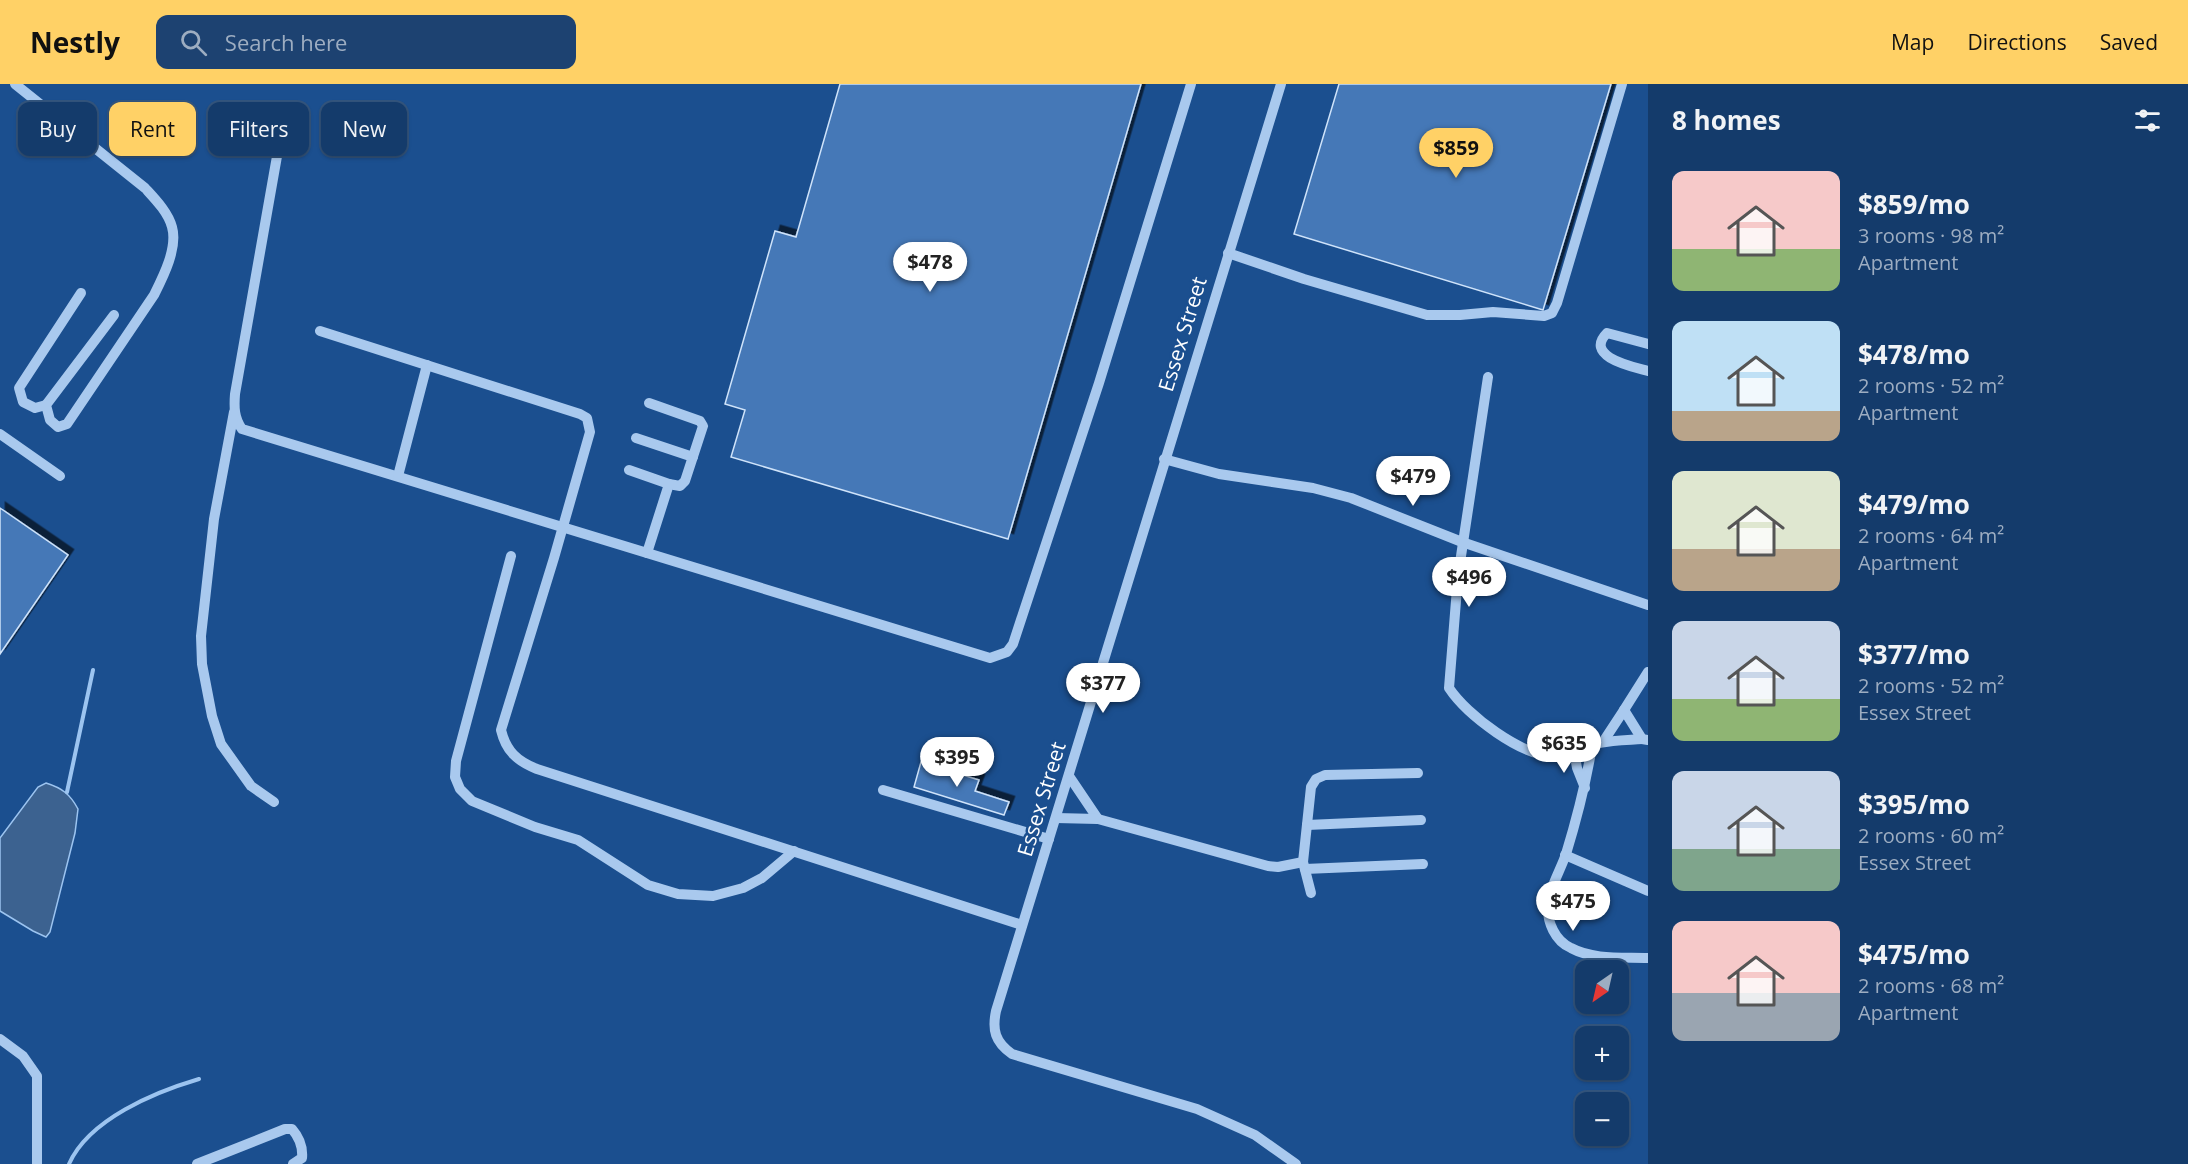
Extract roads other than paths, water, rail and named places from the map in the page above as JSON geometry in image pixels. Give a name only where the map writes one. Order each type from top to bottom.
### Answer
[{"type":"street","points":[[15,84],[145,188],[157,200],[173,229],[171,249],[154,295],[68,424],[58,427],[50,420],[46,405]]},
{"type":"street","points":[[234,412],[242,429],[983,658],[990,658],[1007,652],[1013,644],[1099,383],[1191,84]]},
{"type":"street","name":"Essex Street","points":[[1281,84],[1022,926],[994,1021],[994,1032],[1005,1049],[1030,1060],[1129,1087],[1217,1116],[1255,1136],[1296,1164]]},
{"type":"street","points":[[1228,253],[1304,279],[1427,315],[1493,312],[1535,317],[1552,313],[1557,303],[1622,84]]},
{"type":"street","points":[[274,802],[250,786],[221,744],[212,716],[202,664],[201,636],[214,519],[277,156]]},
{"type":"street","points":[[81,293],[18,388],[23,402],[35,408],[46,405],[114,315]]},
{"type":"street","points":[[320,331],[587,418],[590,432],[501,730],[509,751],[526,765],[537,770],[1022,926]]},
{"type":"street","points":[[1648,344],[1607,333],[1603,337],[1602,346],[1604,353],[1611,359],[1648,371]]},
{"type":"street","points":[[398,476],[427,365]]},
{"type":"street","points":[[1488,377],[1462,542],[1451,643],[1449,688],[1483,723],[1502,738],[1550,756],[1564,755],[1598,744],[1645,739],[1624,710]]},
{"type":"street","points":[[629,470],[669,484],[683,484],[693,457],[702,423],[649,403]]},
{"type":"street","points":[[0,434],[60,476]]},
{"type":"street","points":[[636,438],[693,457]]},
{"type":"street","points":[[1164,459],[1219,474],[1334,493],[1368,504],[1462,542],[1648,605]]},
{"type":"street","points":[[647,553],[669,484]]},
{"type":"street","points":[[511,556],[456,761],[455,777],[460,789],[472,801],[578,840],[648,885],[678,894],[713,896],[743,888],[762,879],[794,852]]},
{"type":"street","points":[[1648,672],[1624,710],[1598,744],[1565,855],[1547,903],[1548,921],[1556,936],[1568,947],[1586,955],[1648,958]]},
{"type":"street","points":[[1574,751],[1577,768],[1585,788]]},
{"type":"street","points":[[1311,893],[1304,866],[1311,787],[1316,779],[1325,775],[1418,773]]},
{"type":"street","points":[[1069,776],[1098,819]]},
{"type":"street","points":[[883,790],[1049,839]]},
{"type":"street","points":[[1056,818],[1098,819],[1268,866],[1423,864]]},
{"type":"street","points":[[1307,825],[1421,820]]},
{"type":"street","points":[[1565,855],[1648,891]]},
{"type":"street","points":[[0,1039],[18,1051],[34,1070],[38,1082],[37,1164]]},
{"type":"street","points":[[196,1164],[285,1129],[292,1129],[298,1135],[303,1151],[302,1158],[293,1164]]},
{"type":"water","points":[[46,783],[65,792],[78,809],[75,833],[50,932],[46,937],[0,911],[0,838],[38,787]]},
{"type":"waterway","points":[[67,792],[93,670]]},
{"type":"waterway","points":[[69,1164],[79,1148],[107,1121],[163,1091],[199,1079]]}]
